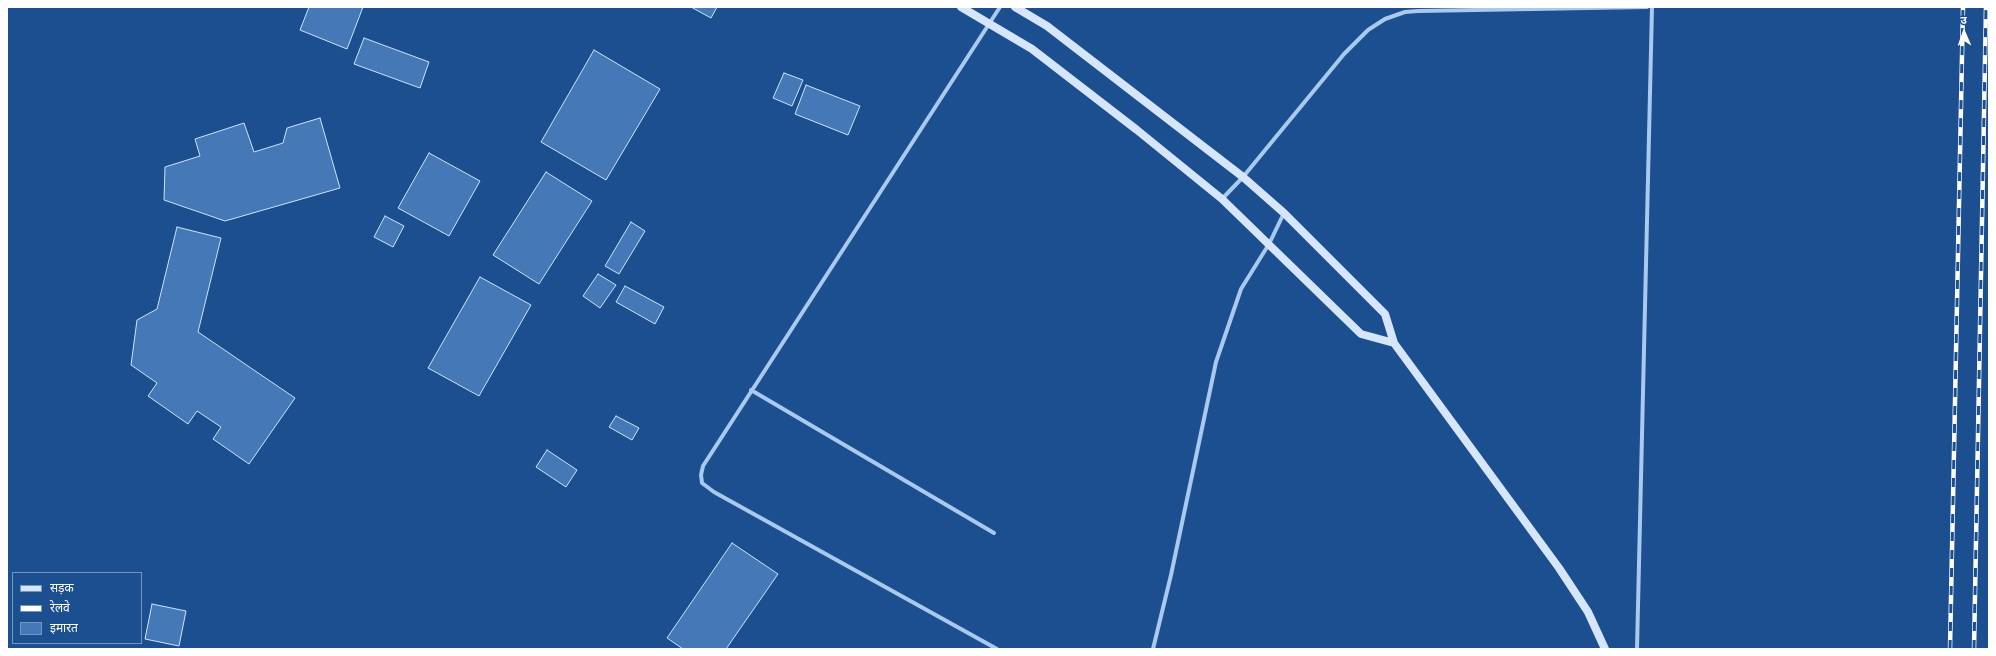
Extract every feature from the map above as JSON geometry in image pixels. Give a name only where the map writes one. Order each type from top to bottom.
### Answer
[{"type":"main road","points":[[962,7],[1032,48],[1222,199],[1361,334],[1394,343]]},
{"type":"main road","points":[[1015,7],[1047,26],[1243,178],[1284,213],[1385,314],[1394,343],[1559,568],[1588,612],[1605,649]]},
{"type":"street","points":[[997,649],[714,492],[702,483],[701,475],[703,466],[751,390],[1000,7]]},
{"type":"street","points":[[1222,199],[1243,178],[1344,54],[1368,30],[1385,19],[1405,12],[1418,11],[1646,7]]},
{"type":"street","points":[[1637,649],[1652,7]]},
{"type":"street","points":[[1153,649],[1171,575],[1216,362],[1241,290],[1269,244],[1284,213]]},
{"type":"street","points":[[751,390],[994,533]]},
{"type":"building","points":[[309,7],[363,7],[347,49],[300,30]]},
{"type":"building","points":[[691,7],[717,7],[711,18]]},
{"type":"building","points":[[364,38],[429,62],[420,88],[354,64]]},
{"type":"building","points":[[594,50],[660,89],[606,180],[541,142]]},
{"type":"building","points":[[784,73],[803,80],[792,106],[773,98]]},
{"type":"building","points":[[806,85],[860,106],[848,135],[795,114]]},
{"type":"building","points":[[320,118],[340,188],[225,221],[164,200],[165,167],[200,156],[195,139],[244,123],[254,152],[283,143],[287,128]]},
{"type":"building","points":[[429,153],[480,181],[449,236],[398,208]]},
{"type":"building","points":[[546,172],[592,201],[539,284],[493,255]]},
{"type":"building","points":[[385,216],[404,226],[393,247],[374,237]]},
{"type":"building","points":[[631,222],[645,231],[619,274],[605,266]]},
{"type":"building","points":[[177,227],[221,238],[198,332],[295,398],[249,464],[213,439],[221,427],[197,411],[188,424],[148,396],[157,383],[131,365],[137,320],[157,309]]},
{"type":"building","points":[[598,274],[616,285],[600,308],[583,296]]},
{"type":"building","points":[[480,277],[531,305],[479,396],[428,368]]},
{"type":"building","points":[[625,286],[664,307],[655,324],[616,302]]},
{"type":"building","points":[[616,416],[639,428],[632,440],[609,427]]},
{"type":"building","points":[[547,450],[577,470],[566,487],[536,467]]},
{"type":"building","points":[[732,543],[778,574],[726,649],[683,649],[667,638]]},
{"type":"building","points":[[152,604],[186,611],[179,646],[145,639]]},
{"type":"railway","points":[[1950,649],[1963,7]]},
{"type":"railway","points":[[1974,649],[1986,7]]}]
